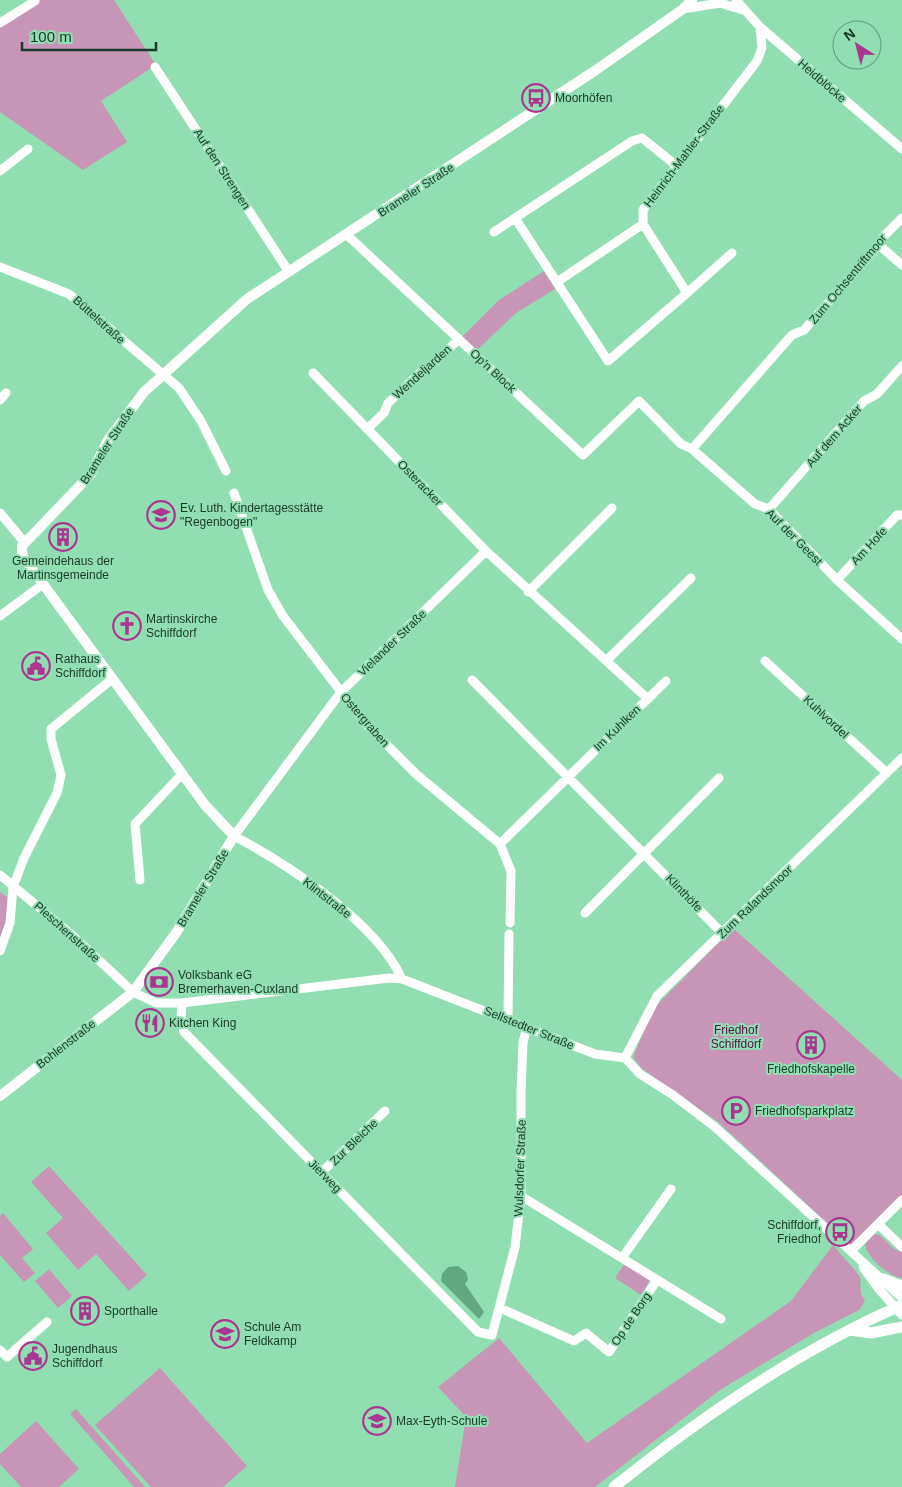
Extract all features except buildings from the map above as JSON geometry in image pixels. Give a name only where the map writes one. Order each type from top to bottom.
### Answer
[{"type":"main road","points":[[883,1279],[902,1286]]},
{"type":"main road","points":[[614,1487],[674,1438],[768,1375],[850,1330],[900,1309]]},
{"type":"main road","points":[[850,1330],[870,1333],[902,1327]]},
{"type":"street","name":"Brameler Straße","points":[[132,992],[176,933],[234,836],[204,805],[42,584],[22,555],[22,546],[81,488],[91,474],[108,440],[127,412],[163,374],[247,300],[589,75],[683,9],[692,0]]},
{"type":"street","name":"Heidblöcke","points":[[736,0],[760,27],[902,149]]},
{"type":"street","points":[[0,23],[35,1]]},
{"type":"street","name":"Heidblöcke","points":[[683,9],[719,2],[743,10]]},
{"type":"street","name":"Heinrich-Mahler-Straße","points":[[557,282],[643,224],[643,210],[757,61],[762,48],[760,27]]},
{"type":"street","name":"Auf den Strengen","points":[[155,67],[289,272]]},
{"type":"street","points":[[494,232],[632,141],[642,138],[676,166]]},
{"type":"street","points":[[0,171],[28,149]]},
{"type":"street","points":[[516,218],[608,361],[732,253]]},
{"type":"street","name":"Zum Ochsentriftmoor","points":[[692,449],[792,335],[804,330],[879,246],[883,237],[902,218]]},
{"type":"street","points":[[643,224],[687,293]]},
{"type":"street","name":"Op'n Block","points":[[347,235],[582,455],[639,400]]},
{"type":"street","points":[[879,246],[902,265]]},
{"type":"street","name":"Büttelstraße","points":[[0,267],[69,294],[126,345],[163,374]]},
{"type":"street","name":"Wendeljarden","points":[[367,429],[384,413],[388,403],[459,339]]},
{"type":"street","name":"Auf dem Acker","points":[[769,509],[864,401],[877,394],[902,366]]},
{"type":"street","name":"Osteracker","points":[[313,372],[528,592],[549,607],[648,698]]},
{"type":"street","points":[[163,374],[179,388],[201,422],[226,471]]},
{"type":"street","name":"Auf der Geest","points":[[639,400],[681,444],[692,449],[755,504],[769,509],[837,580],[902,639]]},
{"type":"street","name":"Ostergraben","points":[[234,493],[268,590],[282,616],[365,723],[416,774],[500,844],[511,871],[510,923]]},
{"type":"street","points":[[528,592],[612,508]]},
{"type":"street","points":[[0,514],[25,543]]},
{"type":"street","name":"Am Hofe","points":[[837,580],[897,515],[902,515]]},
{"type":"street","name":"Vielander Straße","points":[[234,836],[341,692],[486,551]]},
{"type":"street","points":[[607,660],[691,578]]},
{"type":"street","points":[[0,616],[42,584]]},
{"type":"street","name":"Kuhlvordel","points":[[764,662],[887,773]]},
{"type":"street","points":[[0,951],[10,923],[13,886],[24,858],[57,793],[61,775],[51,739],[51,729],[112,679]]},
{"type":"street","points":[[472,680],[568,776]]},
{"type":"street","name":"Im Kuhlken","points":[[500,844],[666,681]]},
{"type":"street","name":"Zum Ralandsmoor","points":[[625,1058],[657,996],[723,934],[902,758]]},
{"type":"street","points":[[140,880],[135,824],[182,774]]},
{"type":"street","name":"Klinthöfe","points":[[568,776],[723,934]]},
{"type":"street","points":[[585,913],[719,778]]},
{"type":"street","name":"Klintstraße","points":[[234,836],[261,850],[357,922],[395,963],[402,979]]},
{"type":"street","name":"Pleschenstraße","points":[[0,875],[73,936],[132,992]]},
{"type":"street","points":[[508,1019],[509,934]]},
{"type":"street","name":"Sellstedter Straße","points":[[132,992],[156,1003],[182,1003],[390,978],[402,979],[595,1054],[625,1058]]},
{"type":"street","name":"Bohlenstraße","points":[[0,1096],[132,992]]},
{"type":"street","name":"Jierweg","points":[[182,1003],[181,1018],[184,1032],[478,1332],[492,1335]]},
{"type":"street","name":"Wulsdorfer Straße","points":[[492,1335],[515,1247],[521,1196],[523,1042],[527,1028]]},
{"type":"street","points":[[625,1058],[640,1074],[673,1095],[727,1136],[850,1251],[900,1309]]},
{"type":"street","name":"Zur Bleiche","points":[[322,1172],[386,1111]]},
{"type":"street","points":[[622,1258],[671,1189]]},
{"type":"street","name":"Op de Borg","points":[[521,1196],[721,1319]]},
{"type":"street","points":[[850,1251],[902,1200]]},
{"type":"street","points":[[878,1224],[902,1247]]},
{"type":"street","points":[[858,1259],[883,1279],[902,1298]]},
{"type":"street","name":"Op de Borg","points":[[500,1308],[574,1341],[586,1333],[609,1352],[657,1280]]},
{"type":"street","points":[[0,1350],[7,1357],[46,1322]]},
{"type":"green space","points":[[31,0],[114,0],[156,65],[101,101],[127,142],[83,170],[0,112],[0,20]]},
{"type":"green space","points":[[544,271],[555,289],[516,313],[477,350],[462,337],[499,300]]},
{"type":"green space","points":[[0,892],[9,898],[6,922],[0,939]]},
{"type":"green space","name":"Friedhof Schiffdorf","points":[[733,928],[902,1080],[902,1196],[853,1247],[718,1122],[641,1068],[633,1057],[654,1008]]},
{"type":"green space","points":[[49,1166],[147,1275],[129,1291],[96,1254],[78,1270],[46,1233],[63,1218],[31,1182]]},
{"type":"green space","points":[[3,1213],[33,1249],[22,1258],[35,1273],[24,1282],[0,1255],[0,1216]]},
{"type":"green space","points":[[874,1234],[880,1235],[894,1249],[902,1252],[902,1278],[891,1274],[879,1266],[869,1255],[865,1244]]},
{"type":"green space","points":[[833,1245],[860,1276],[861,1294],[865,1301],[859,1310],[814,1333],[720,1390],[595,1487],[455,1487],[466,1417],[438,1387],[499,1338],[587,1443],[791,1301]]},
{"type":"green space","points":[[625,1263],[650,1280],[641,1295],[615,1278]]},
{"type":"green space","points":[[49,1269],[72,1296],[58,1308],[35,1281]]},
{"type":"green space","points":[[160,1368],[247,1466],[223,1487],[151,1487],[95,1425]]},
{"type":"green space","points":[[76,1409],[145,1487],[134,1487],[70,1414]]},
{"type":"green space","points":[[36,1421],[79,1469],[59,1487],[21,1487],[0,1464],[0,1454]]},
{"type":"shaded area","points":[[458,1266],[466,1272],[468,1279],[465,1284],[484,1312],[479,1319],[441,1281],[442,1274],[448,1267]]},
{"type":"place","name":"Moorhöfen","points":[[536,98]]},
{"type":"place","name":"Ev. Luth. Kindertagesstätte \"Regenbogen\"","points":[[161,515]]},
{"type":"place","name":"Gemeindehaus der Martinsgemeinde","points":[[63,537]]},
{"type":"place","name":"Martinskirche Schiffdorf","points":[[127,626]]},
{"type":"place","name":"Rathaus Schiffdorf","points":[[36,666]]},
{"type":"place","name":"Volksbank eG Bremerhaven-Cuxland","points":[[159,982]]},
{"type":"place","name":"Kitchen King","points":[[150,1023]]},
{"type":"place","name":"Friedhofskapelle","points":[[811,1045]]},
{"type":"place","name":"Friedhofsparkplatz","points":[[736,1111]]},
{"type":"place","name":"Schiffdorf, Friedhof","points":[[840,1232]]},
{"type":"place","name":"Sporthalle","points":[[85,1311]]},
{"type":"place","name":"Schule Am Feldkamp","points":[[225,1334]]},
{"type":"place","name":"Jugendhaus Schiffdorf","points":[[33,1356]]},
{"type":"place","name":"Max-Eyth-Schule","points":[[377,1421]]}]
